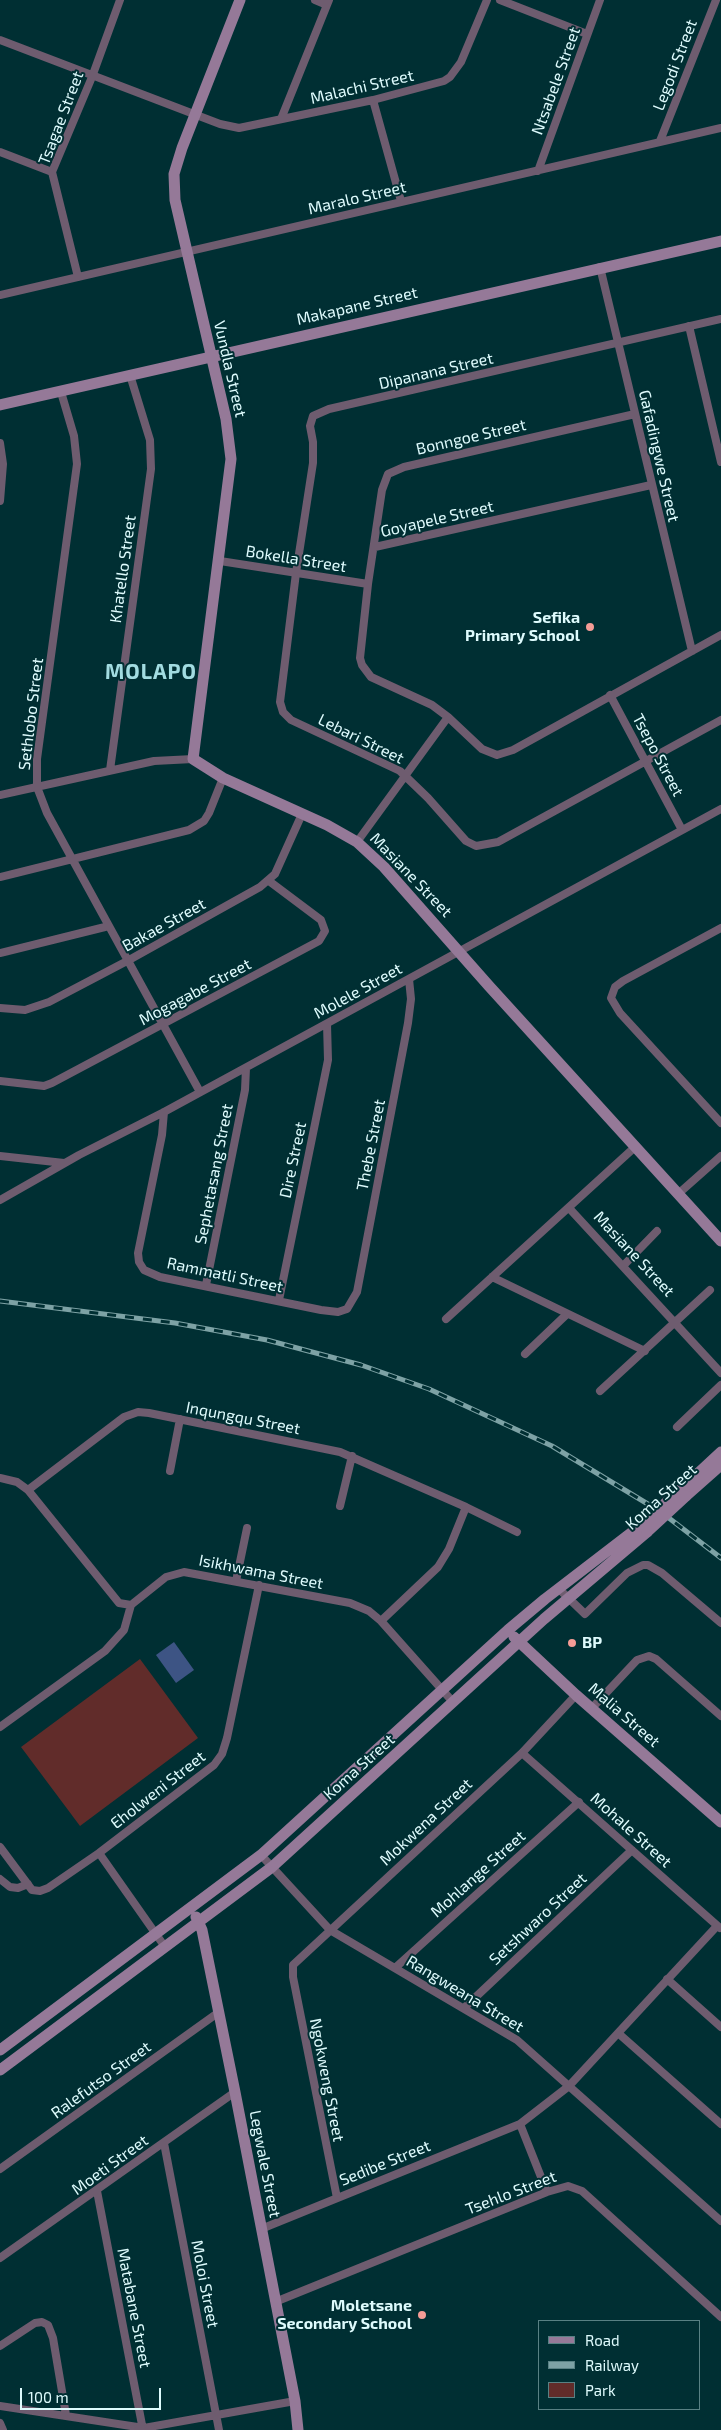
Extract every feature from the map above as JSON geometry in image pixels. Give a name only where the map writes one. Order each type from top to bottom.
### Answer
[{"type":"street","name":"Tsagae Street","points":[[78,278],[52,172],[92,77],[120,0]]},
{"type":"street","name":"Vundla Street","points":[[193,759],[220,561],[231,459],[228,429],[175,200],[174,174],[195,114],[240,0]]},
{"type":"street","points":[[281,119],[328,2],[315,0]]},
{"type":"street","name":"Malachi Street","points":[[0,40],[92,77],[229,127],[239,128],[373,100],[434,85],[450,77],[461,62],[487,0]]},
{"type":"street","points":[[500,0],[586,34]]},
{"type":"street","name":"Ntsabele Street","points":[[538,171],[586,34],[600,0]]},
{"type":"street","name":"Legodi Street","points":[[660,141],[716,0]]},
{"type":"street","points":[[373,100],[401,202]]},
{"type":"street","name":"Maralo Street","points":[[0,295],[721,128]]},
{"type":"street","points":[[0,152],[52,172]]},
{"type":"street","name":"Makapane Street","points":[[0,406],[210,356],[721,241]]},
{"type":"street","name":"Gafadingwe Street","points":[[600,267],[692,651]]},
{"type":"street","name":"Dipanana Street","points":[[296,573],[313,463],[313,442],[310,426],[316,414],[721,319]]},
{"type":"street","points":[[689,326],[721,462]]},
{"type":"street","name":"Khatello Street","points":[[110,770],[151,470],[150,440],[130,375]]},
{"type":"street","name":"Sethlobo Street","points":[[61,392],[74,436],[77,464],[37,759],[37,787],[47,813],[200,1092]]},
{"type":"street","name":"Bonngoe Street","points":[[374,547],[384,480],[395,469],[635,414]]},
{"type":"street","points":[[0,443],[4,464],[0,501]]},
{"type":"street","name":"Goyapele Street","points":[[651,485],[374,547],[360,658],[364,670],[371,677],[421,699],[448,717],[482,749],[497,755],[513,750],[610,695],[721,636]]},
{"type":"street","name":"Bokella Street","points":[[220,561],[368,584]]},
{"type":"street","name":"Lebari Street","points":[[296,573],[280,697],[282,712],[295,722],[387,764],[406,776],[466,841],[476,846],[498,842],[721,720]]},
{"type":"street","name":"Tsepo Street","points":[[610,695],[681,828]]},
{"type":"street","points":[[357,842],[448,717]]},
{"type":"street","points":[[0,795],[168,759],[193,759]]},
{"type":"street","name":"Masiane Street","points":[[193,759],[222,778],[344,833],[357,842],[384,867],[489,986],[721,1241]]},
{"type":"street","points":[[0,877],[177,834],[198,825],[209,813],[222,778]]},
{"type":"street","name":"Molele Street","points":[[0,1200],[64,1163],[164,1112],[327,1024],[681,828],[720,810]]},
{"type":"street","points":[[269,881],[275,874],[302,814]]},
{"type":"street","name":"Bakae Street","points":[[0,1008],[25,1010],[36,1008],[129,960],[269,881]]},
{"type":"street","name":"Mogagabe Street","points":[[0,1081],[44,1086],[52,1084],[314,945],[323,936],[324,926],[321,920],[269,881]]},
{"type":"street","points":[[0,953],[108,926]]},
{"type":"street","points":[[721,928],[623,981],[615,987],[611,998],[620,1013],[721,1123]]},
{"type":"street","name":"Thebe Street","points":[[343,1311],[351,1306],[357,1292],[411,1009],[409,979]]},
{"type":"street","name":"Dire Street","points":[[279,1300],[328,1060],[327,1024]]},
{"type":"street","name":"Sephetasang Street","points":[[206,1285],[245,1090],[246,1068]]},
{"type":"street","name":"Rammatli Street","points":[[164,1112],[162,1135],[138,1253],[139,1262],[149,1273],[321,1310],[343,1311]]},
{"type":"street","name":"Masiane Street","points":[[446,1319],[636,1147]]},
{"type":"street","points":[[0,1156],[64,1163]]},
{"type":"street","points":[[678,1194],[721,1156]]},
{"type":"street","name":"Masiane Street","points":[[569,1208],[721,1373]]},
{"type":"street","points":[[623,1266],[656,1231]]},
{"type":"street","points":[[492,1277],[645,1351]]},
{"type":"street","name":"Masiane Street","points":[[600,1391],[710,1290]]},
{"type":"street","points":[[525,1354],[566,1314]]},
{"type":"street","points":[[677,1427],[721,1385]]},
{"type":"street","name":"Inqungqu Street","points":[[28,1490],[114,1423],[131,1414],[149,1413],[330,1449],[352,1456],[517,1532]]},
{"type":"street","points":[[170,1471],[180,1419]]},
{"type":"street","name":"Koma Street","points":[[0,2070],[272,1867],[643,1529],[683,1494],[715,1471],[721,1452]]},
{"type":"street","points":[[340,1506],[352,1456]]},
{"type":"street","points":[[0,1478],[17,1482],[28,1490],[115,1600],[125,1605],[131,1605],[124,1630],[105,1652],[0,1727]]},
{"type":"street","points":[[381,1621],[438,1567],[449,1549],[466,1507]]},
{"type":"street","points":[[236,1580],[246,1528]]},
{"type":"street","name":"Koma Street","points":[[0,2050],[261,1855],[508,1630],[559,1589],[643,1529]]},
{"type":"street","points":[[559,1589],[585,1614],[627,1573],[643,1565],[648,1565],[662,1574],[721,1623]]},
{"type":"street","name":"Isikhwama Street","points":[[131,1605],[166,1577],[179,1572],[236,1580],[350,1603],[369,1611],[381,1621],[454,1702]]},
{"type":"street","name":"Eholweni Street","points":[[28,1884],[32,1890],[48,1888],[99,1853],[207,1772],[222,1754],[259,1585]]},
{"type":"street","name":"Malia Street","points":[[508,1630],[576,1695],[721,1822]]},
{"type":"street","points":[[592,1708],[637,1660],[649,1656],[656,1659],[721,1716]]},
{"type":"street","name":"Mokwena Street","points":[[292,1967],[295,1961],[522,1753],[576,1695]]},
{"type":"street","name":"Mohale Street","points":[[522,1753],[719,1927]]},
{"type":"street","name":"Mohlange Street","points":[[395,1968],[579,1802]]},
{"type":"street","points":[[0,1847],[28,1884],[18,1888],[10,1887],[0,1879]]},
{"type":"street","name":"Setshwaro Street","points":[[464,2008],[632,1850]]},
{"type":"street","points":[[99,1853],[165,1947]]},
{"type":"street","name":"Rangweana Street","points":[[261,1855],[330,1930],[517,2040],[721,2221]]},
{"type":"street","name":"Legwale Street","points":[[190,1908],[200,1922],[219,2012],[295,2400],[298,2430]]},
{"type":"street","name":"Sedibe Street","points":[[261,2229],[520,2124],[569,2086],[667,1979],[719,1927]]},
{"type":"street","name":"Ngokweng Street","points":[[292,1967],[337,2198]]},
{"type":"street","points":[[667,1979],[721,2027]]},
{"type":"street","name":"Ralefutso Street","points":[[0,2168],[219,2012]]},
{"type":"street","points":[[618,2033],[721,2124]]},
{"type":"street","name":"Moeti Street","points":[[0,2258],[98,2191],[235,2092]]},
{"type":"street","points":[[520,2124],[547,2192]]},
{"type":"street","name":"Moloi Street","points":[[164,2143],[219,2430]]},
{"type":"street","name":"Tsehlo Street","points":[[275,2302],[547,2192],[568,2186],[582,2191],[721,2317]]},
{"type":"street","name":"Matabane Street","points":[[98,2191],[143,2429]]},
{"type":"street","points":[[0,2346],[35,2323],[42,2322],[48,2325],[53,2338],[66,2415]]},
{"type":"street","points":[[0,2406],[66,2415],[143,2429],[295,2400]]},
{"type":"street","points":[[0,2423],[2,2430]]},
{"type":"green space","points":[[140,1659],[198,1738],[80,1826],[21,1747]]},
{"type":"water","points":[[174,1642],[194,1670],[176,1683],[156,1655]]},
{"type":"railway","points":[[0,1301],[175,1323],[267,1340],[361,1365],[429,1389],[552,1446],[661,1512],[721,1558]]},
{"type":"place","name":"Sefika Primary School","points":[[590,627]]},
{"type":"place","name":"BP","points":[[572,1643]]},
{"type":"place","name":"Moletsane Secondary School","points":[[422,2315]]},
{"type":"district","name":"MOLAPO","points":[[151,672]]}]
